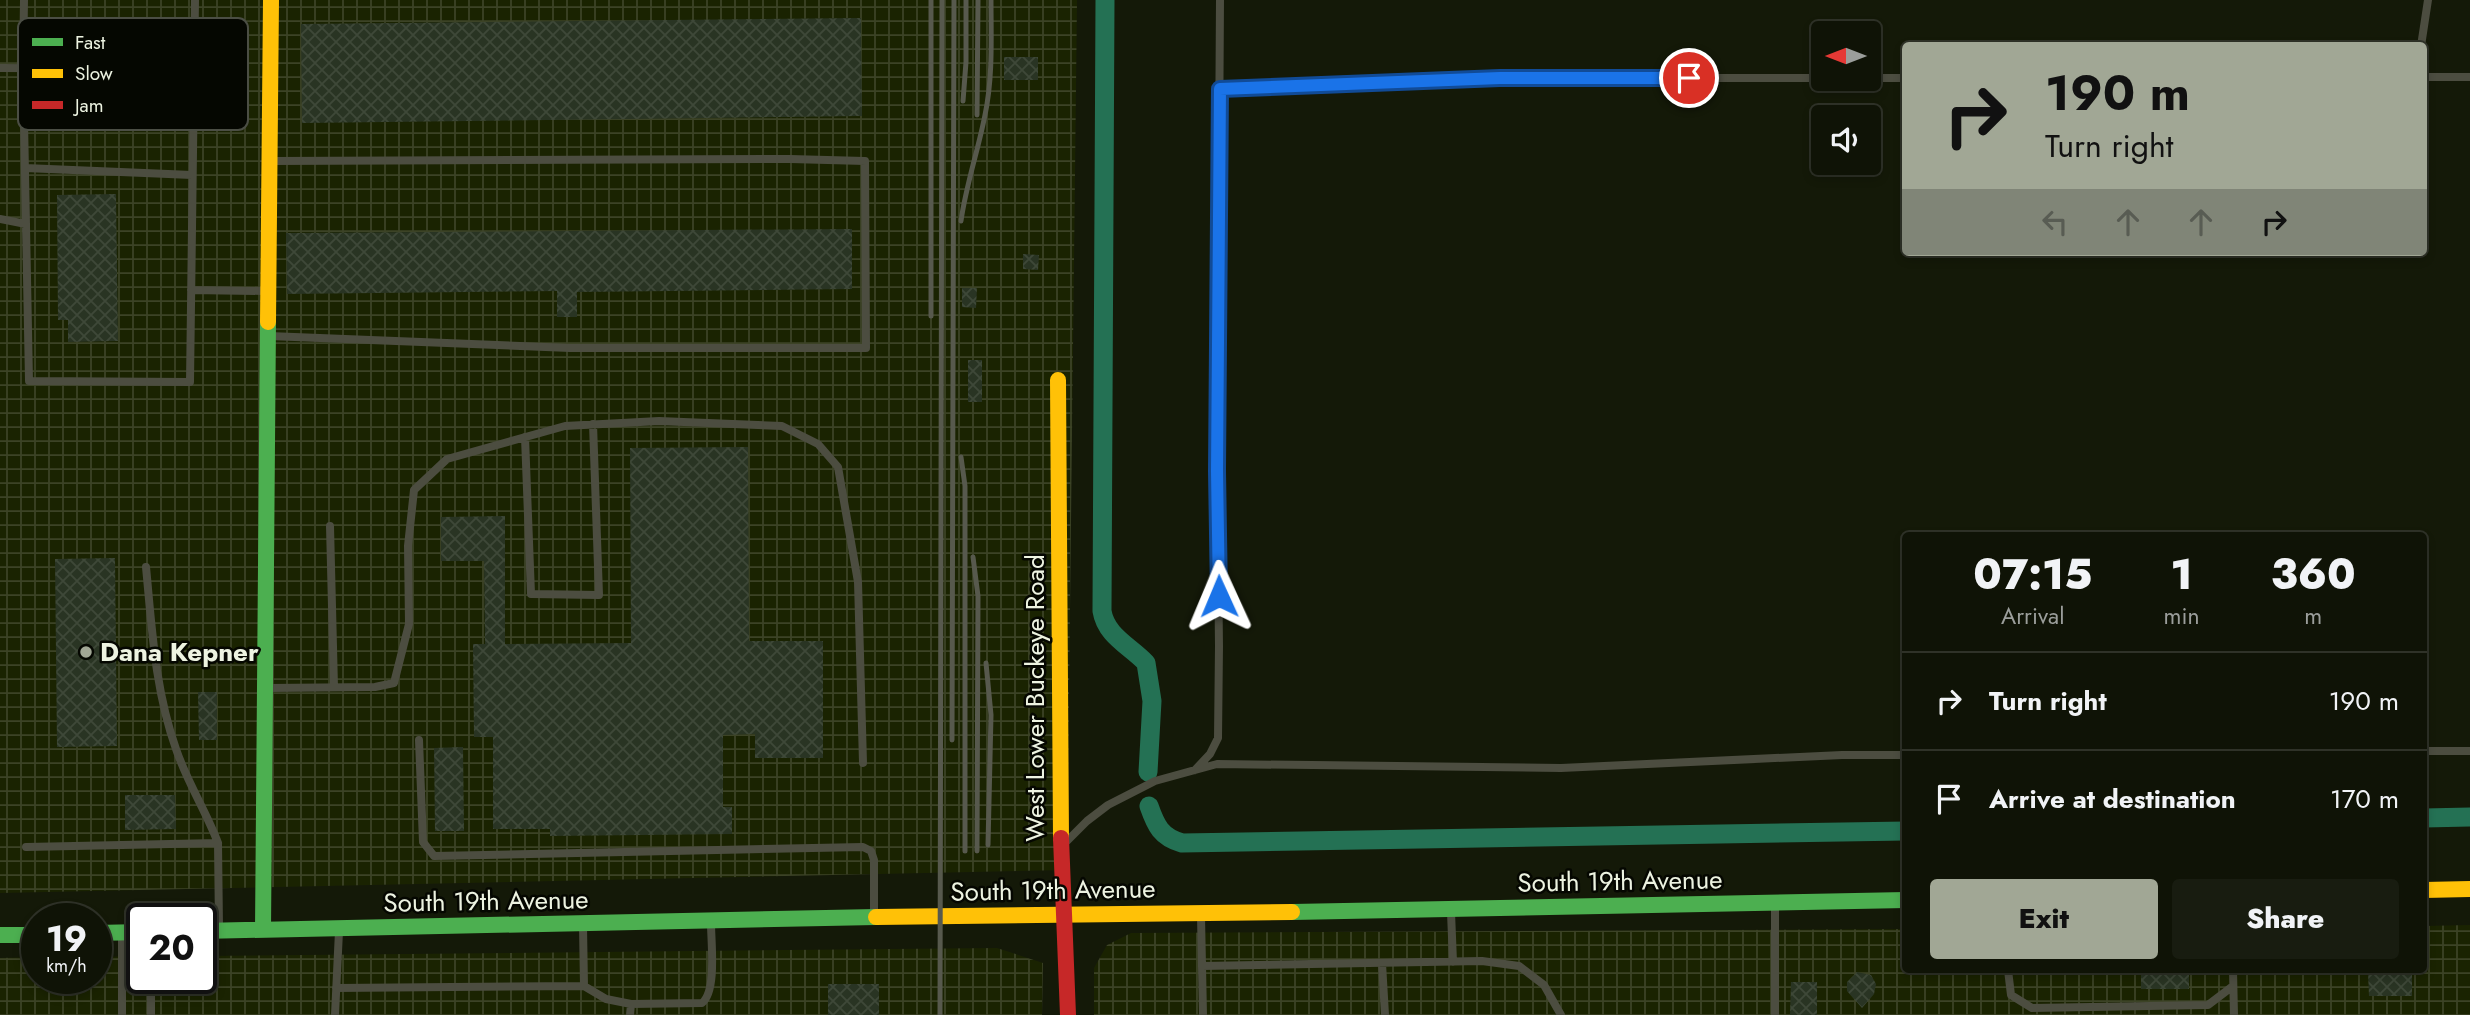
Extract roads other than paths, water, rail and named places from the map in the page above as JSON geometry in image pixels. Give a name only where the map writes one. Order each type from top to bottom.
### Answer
[{"type":"main road","points":[[262,930],[271,0]]},
{"type":"main road","name":"West Lower Buckeye Road","points":[[1058,380],[1061,847],[1068,1015]]},
{"type":"main road","points":[[2427,890],[2470,888]]},
{"type":"main road","name":"South 19th Avenue","points":[[219,931],[1902,900]]},
{"type":"main road","points":[[112,933],[126,933]]},
{"type":"main road","points":[[0,935],[21,935]]},
{"type":"lane","points":[[24,0],[24,18]]},
{"type":"lane","points":[[195,0],[195,18]]},
{"type":"lane","points":[[1193,772],[1210,754],[1217,738],[1220,0]]},
{"type":"lane","points":[[2422,42],[2428,0]]},
{"type":"lane","points":[[0,68],[18,68]]},
{"type":"lane","points":[[2427,77],[2470,77]]},
{"type":"lane","points":[[1220,89],[1500,78],[1811,78]]},
{"type":"lane","points":[[1881,78],[1902,78]]},
{"type":"lane","points":[[24,130],[29,381],[190,382],[193,130]]},
{"type":"lane","points":[[268,336],[570,348],[866,348],[864,161],[269,161]]},
{"type":"lane","points":[[25,168],[192,175]]},
{"type":"lane","points":[[0,219],[26,224]]},
{"type":"lane","points":[[191,290],[268,291]]},
{"type":"lane","points":[[265,688],[375,687],[394,683],[409,624],[408,546],[414,490],[447,459],[565,426],[659,421],[782,426],[818,444],[838,467],[858,582],[863,763]]},
{"type":"lane","points":[[525,437],[531,594],[600,595],[593,424]]},
{"type":"lane","points":[[330,526],[334,687]]},
{"type":"lane","points":[[146,567],[162,706],[176,751],[218,843],[219,931]]},
{"type":"lane","points":[[419,740],[423,842],[434,856],[863,847],[871,851],[874,860],[874,917]]},
{"type":"lane","points":[[2427,751],[2470,751]]},
{"type":"lane","points":[[1061,847],[1108,805],[1155,781],[1217,764],[1236,762],[1561,768],[1842,755],[1902,755]]},
{"type":"lane","points":[[26,847],[218,843]]},
{"type":"lane","points":[[1775,903],[1775,1015]]},
{"type":"lane","points":[[1451,909],[1453,962]]},
{"type":"lane","points":[[1201,913],[1203,1015]]},
{"type":"lane","points":[[702,1015],[702,1003],[709,995],[711,985],[711,920]]},
{"type":"lane","points":[[583,923],[584,986]]},
{"type":"lane","points":[[335,1015],[339,928]]},
{"type":"lane","points":[[122,933],[122,1015]]},
{"type":"lane","points":[[1202,966],[1482,961],[1519,966],[1544,985],[1561,1015]]},
{"type":"lane","points":[[1382,963],[1385,1015]]},
{"type":"lane","points":[[2008,973],[2011,995],[2032,1008],[2208,1005],[2233,986]]},
{"type":"lane","points":[[2233,973],[2234,1015]]},
{"type":"lane","points":[[336,988],[584,986],[606,999],[631,1004],[702,1003]]},
{"type":"lane","points":[[151,994],[151,1015]]},
{"type":"lane","points":[[630,1015],[631,1004]]},
{"type":"waterway","points":[[1105,0],[1102,611],[1113,634],[1146,663],[1152,701],[1148,772]]},
{"type":"waterway","points":[[1149,806],[1160,830],[1169,838],[1182,843],[1902,831]]},
{"type":"waterway","points":[[2427,818],[2470,817]]},
{"type":"railway","points":[[931,0],[931,316]]},
{"type":"railway","points":[[940,1015],[942,0]]},
{"type":"railway","points":[[952,740],[954,0]]},
{"type":"railway","points":[[963,101],[966,0]]},
{"type":"railway","points":[[977,115],[978,0]]},
{"type":"railway","points":[[961,221],[988,101],[991,0]]},
{"type":"railway","points":[[961,457],[965,486],[965,851]]},
{"type":"railway","points":[[973,557],[978,596],[977,851]]},
{"type":"railway","points":[[986,663],[991,715],[988,845]]},
{"type":"place","name":"Dana Kepner","points":[[86,652]]}]
